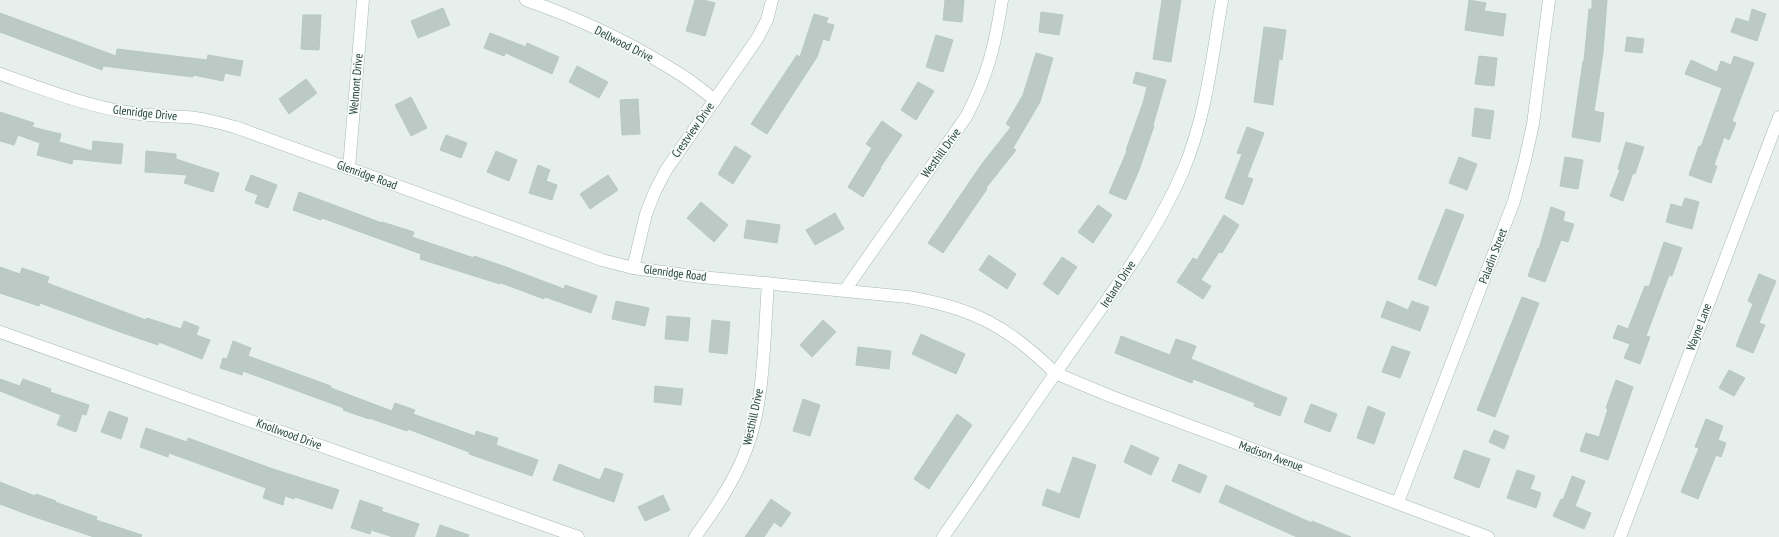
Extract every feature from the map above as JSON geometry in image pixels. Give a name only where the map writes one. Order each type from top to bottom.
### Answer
[{"type":"street","name":"Welmont Drive","points":[[349,168],[363,0]]},
{"type":"street","name":"Dellwood Drive","points":[[526,0],[588,25],[634,47],[676,71],[715,100]]},
{"type":"street","name":"Crestview Drive","points":[[633,268],[646,214],[655,191],[666,170],[758,39],[772,0]]},
{"type":"street","name":"Westhill Drive","points":[[845,290],[966,117],[980,90],[990,64],[997,38],[1002,0]]},
{"type":"street","name":"Ireland Drive","points":[[944,537],[1055,373],[1102,308],[1140,250],[1168,203],[1196,136],[1206,98],[1222,0]]},
{"type":"street","name":"Paladin Street","points":[[1398,502],[1514,201],[1526,160],[1533,124],[1549,0]]},
{"type":"street","name":"Glenridge Drive","points":[[0,74],[94,106],[132,114],[163,117],[188,117],[208,120],[235,127],[292,148]]},
{"type":"street","name":"Wayne Lane","points":[[1620,537],[1779,117]]},
{"type":"street","name":"Glenridge Road","points":[[292,148],[602,260],[633,268],[845,290],[932,301],[961,310],[989,322],[1013,335],[1034,352],[1055,373]]},
{"type":"street","name":"Westhill Drive","points":[[696,537],[718,506],[735,477],[747,449],[754,426],[759,399],[768,283]]},
{"type":"street","name":"Knollwood Drive","points":[[0,332],[578,537]]},
{"type":"street","name":"Madison Avenue","points":[[1055,373],[1110,396],[1398,502],[1488,537]]},
{"type":"building","points":[[695,0],[715,3],[705,36],[686,31]]},
{"type":"building","points":[[945,0],[964,0],[962,22],[943,20]]},
{"type":"building","points":[[1162,0],[1181,0],[1171,62],[1153,59]]},
{"type":"building","points":[[1469,0],[1486,3],[1484,11],[1506,14],[1503,36],[1465,30]]},
{"type":"building","points":[[1592,0],[1607,0],[1603,53],[1594,111],[1604,113],[1600,142],[1572,137],[1584,61],[1589,9],[1592,9]]},
{"type":"building","points":[[443,8],[450,25],[418,38],[411,21]]},
{"type":"building","points":[[1752,9],[1766,14],[1757,41],[1731,32],[1736,18],[1749,22]]},
{"type":"building","points":[[1041,12],[1063,15],[1059,35],[1039,32]]},
{"type":"building","points":[[0,13],[116,56],[117,49],[207,60],[208,55],[243,61],[240,76],[225,73],[223,81],[193,75],[193,77],[103,66],[102,70],[0,32]]},
{"type":"building","points":[[814,14],[828,18],[826,23],[834,25],[829,41],[823,39],[817,57],[767,134],[751,124],[797,55],[800,57]]},
{"type":"building","points":[[303,15],[321,15],[319,50],[301,49]]},
{"type":"building","points":[[1264,27],[1286,30],[1282,60],[1279,59],[1273,105],[1254,102]]},
{"type":"building","points":[[490,33],[526,47],[527,43],[559,57],[552,74],[506,53],[504,56],[484,48]]},
{"type":"building","points":[[936,35],[953,40],[943,72],[926,67]]},
{"type":"building","points":[[1627,37],[1644,39],[1642,53],[1625,51]]},
{"type":"building","points":[[1036,53],[1053,58],[1040,102],[1013,148],[1016,150],[986,188],[987,189],[943,253],[928,243],[981,165],[1011,127],[1006,124],[1023,95]]},
{"type":"building","points":[[1479,56],[1497,58],[1494,86],[1475,84]]},
{"type":"building","points":[[1734,56],[1754,63],[1732,121],[1736,123],[1729,140],[1724,137],[1714,165],[1717,166],[1711,183],[1689,175],[1699,146],[1701,147],[1722,88],[1685,74],[1691,60],[1717,72],[1721,61],[1731,65]]},
{"type":"building","points":[[577,66],[608,82],[599,98],[569,82]]},
{"type":"building","points":[[1136,72],[1166,80],[1153,125],[1154,126],[1139,170],[1126,200],[1109,193],[1127,151],[1126,150],[1143,103],[1147,87],[1133,83]]},
{"type":"building","points":[[306,79],[317,93],[289,114],[279,99]]},
{"type":"building","points":[[918,82],[934,91],[916,120],[901,110]]},
{"type":"building","points":[[411,97],[427,128],[411,136],[395,105]]},
{"type":"building","points":[[638,99],[640,134],[622,135],[620,100]]},
{"type":"building","points":[[1475,108],[1494,111],[1490,139],[1472,136]]},
{"type":"building","points":[[0,112],[34,123],[32,127],[61,134],[59,142],[92,151],[93,141],[123,144],[121,164],[73,159],[72,164],[37,155],[40,143],[18,135],[14,145],[0,141]]},
{"type":"building","points":[[882,121],[902,135],[863,197],[848,187],[872,148],[866,144]]},
{"type":"building","points":[[1247,127],[1264,133],[1247,177],[1253,179],[1243,205],[1225,198],[1242,154],[1237,153]]},
{"type":"building","points":[[446,135],[467,143],[461,158],[440,150]]},
{"type":"building","points":[[1626,142],[1644,147],[1635,174],[1633,173],[1623,201],[1610,196],[1620,170],[1618,169]]},
{"type":"building","points":[[735,146],[751,156],[733,184],[718,174]]},
{"type":"building","points":[[146,151],[176,154],[176,159],[219,173],[213,192],[184,183],[187,175],[145,172]]},
{"type":"building","points":[[496,151],[517,160],[509,181],[487,172]]},
{"type":"building","points":[[1459,157],[1477,164],[1467,190],[1449,183]]},
{"type":"building","points":[[1565,157],[1583,160],[1578,189],[1560,186]]},
{"type":"building","points":[[538,165],[550,170],[546,181],[557,185],[552,200],[529,193]]},
{"type":"building","points":[[251,175],[277,185],[268,208],[255,203],[258,195],[245,190]]},
{"type":"building","points":[[608,175],[618,190],[590,209],[580,194]]},
{"type":"building","points":[[299,192],[382,223],[414,232],[412,237],[474,258],[474,256],[564,289],[565,285],[597,296],[591,313],[545,297],[544,299],[501,283],[500,284],[420,259],[421,254],[322,218],[321,220],[293,210]]},
{"type":"building","points":[[1685,198],[1699,202],[1692,229],[1666,222],[1671,204],[1682,207]]},
{"type":"building","points":[[701,202],[728,225],[714,242],[687,218]]},
{"type":"building","points":[[1098,205],[1112,215],[1093,243],[1078,232]]},
{"type":"building","points":[[1551,207],[1565,212],[1563,221],[1574,224],[1568,242],[1561,240],[1545,282],[1528,276],[1538,248],[1539,249]]},
{"type":"building","points":[[1446,209],[1464,215],[1436,286],[1418,279]]},
{"type":"building","points":[[835,213],[844,229],[815,245],[806,230]]},
{"type":"building","points":[[1224,215],[1239,225],[1222,253],[1219,252],[1201,280],[1211,286],[1203,299],[1177,282],[1193,258],[1197,260]]},
{"type":"building","points":[[747,220],[780,225],[777,243],[744,238]]},
{"type":"building","points":[[1664,242],[1682,248],[1672,276],[1669,275],[1646,336],[1650,337],[1640,364],[1624,358],[1630,344],[1613,338],[1618,325],[1628,329],[1645,286],[1649,287]]},
{"type":"building","points":[[989,255],[1016,274],[1007,289],[979,270]]},
{"type":"building","points":[[1062,257],[1077,267],[1058,295],[1043,284]]},
{"type":"building","points":[[0,267],[20,274],[22,268],[49,277],[47,283],[146,320],[147,318],[181,329],[184,321],[199,327],[196,335],[210,340],[202,359],[159,342],[158,345],[40,303],[39,306],[0,293]]},
{"type":"building","points":[[1759,274],[1776,281],[1759,323],[1765,325],[1753,353],[1736,346],[1753,304],[1748,301]]},
{"type":"building","points":[[1522,297],[1539,303],[1495,417],[1477,410]]},
{"type":"building","points":[[616,301],[649,308],[645,326],[612,319]]},
{"type":"building","points":[[1387,301],[1408,310],[1412,301],[1429,307],[1420,331],[1381,317]]},
{"type":"building","points":[[667,316],[690,318],[688,341],[665,339]]},
{"type":"building","points":[[712,320],[730,322],[727,354],[709,352]]},
{"type":"building","points":[[823,320],[836,332],[812,357],[800,345]]},
{"type":"building","points":[[921,334],[965,354],[956,374],[912,354]]},
{"type":"building","points":[[1121,336],[1170,355],[1176,339],[1196,346],[1191,359],[1287,398],[1280,416],[1254,406],[1255,403],[1193,379],[1192,383],[1115,353]]},
{"type":"building","points":[[233,341],[251,348],[248,356],[331,386],[331,388],[392,411],[395,403],[415,410],[413,414],[475,436],[476,431],[498,438],[496,445],[538,460],[532,476],[469,454],[469,452],[408,429],[407,431],[343,410],[344,408],[243,371],[242,375],[220,368],[223,358],[227,359]]},
{"type":"building","points":[[1392,346],[1410,352],[1400,378],[1382,372]]},
{"type":"building","points":[[858,347],[891,351],[889,369],[856,365]]},
{"type":"building","points":[[1729,370],[1745,378],[1734,396],[1719,388]]},
{"type":"building","points":[[0,379],[20,386],[23,379],[51,389],[50,392],[89,405],[86,415],[82,414],[76,432],[57,425],[61,415],[0,391]]},
{"type":"building","points":[[1616,380],[1633,387],[1608,460],[1580,451],[1586,433],[1599,437],[1608,409],[1606,408]]},
{"type":"building","points":[[655,386],[683,389],[681,405],[654,402]]},
{"type":"building","points":[[803,399],[820,405],[810,436],[793,431]]},
{"type":"building","points":[[1311,404],[1337,414],[1330,432],[1304,422]]},
{"type":"building","points":[[1368,406],[1385,413],[1374,444],[1357,438]]},
{"type":"building","points":[[109,411],[128,418],[121,439],[101,432]]},
{"type":"building","points":[[957,414],[972,425],[929,489],[914,479]]},
{"type":"building","points":[[1706,419],[1723,426],[1718,440],[1726,443],[1721,457],[1716,455],[1698,499],[1681,492],[1699,448],[1695,447]]},
{"type":"building","points":[[146,428],[187,442],[188,438],[273,469],[339,490],[332,509],[295,497],[294,499],[285,496],[283,505],[263,498],[266,488],[169,453],[168,457],[140,447]]},
{"type":"building","points":[[1494,430],[1509,436],[1504,449],[1489,442]]},
{"type":"building","points":[[1131,445],[1159,458],[1151,475],[1124,462]]},
{"type":"building","points":[[1464,450],[1490,459],[1479,488],[1454,478]]},
{"type":"building","points":[[1073,457],[1096,465],[1079,518],[1042,505],[1047,489],[1060,494]]},
{"type":"building","points":[[559,464],[600,480],[605,468],[623,474],[614,502],[553,480]]},
{"type":"building","points":[[1179,464],[1207,476],[1200,493],[1172,481]]},
{"type":"building","points":[[1517,470],[1535,476],[1530,489],[1541,493],[1536,508],[1507,498]]},
{"type":"building","points":[[1572,476],[1585,481],[1575,506],[1591,513],[1584,529],[1553,516],[1561,499],[1563,500]]},
{"type":"building","points":[[0,482],[35,496],[36,494],[97,517],[96,520],[142,535],[141,537],[94,537],[29,515],[0,504]]},
{"type":"building","points":[[1226,485],[1312,523],[1312,521],[1351,537],[1297,537],[1219,502]]},
{"type":"building","points":[[663,495],[670,510],[645,521],[638,507]]},
{"type":"building","points":[[771,499],[791,513],[781,527],[774,522],[764,537],[745,537]]},
{"type":"building","points":[[360,500],[383,508],[381,511],[419,524],[414,537],[393,537],[371,530],[370,534],[351,528]]},
{"type":"building","points":[[440,525],[469,535],[468,537],[436,537]]}]
